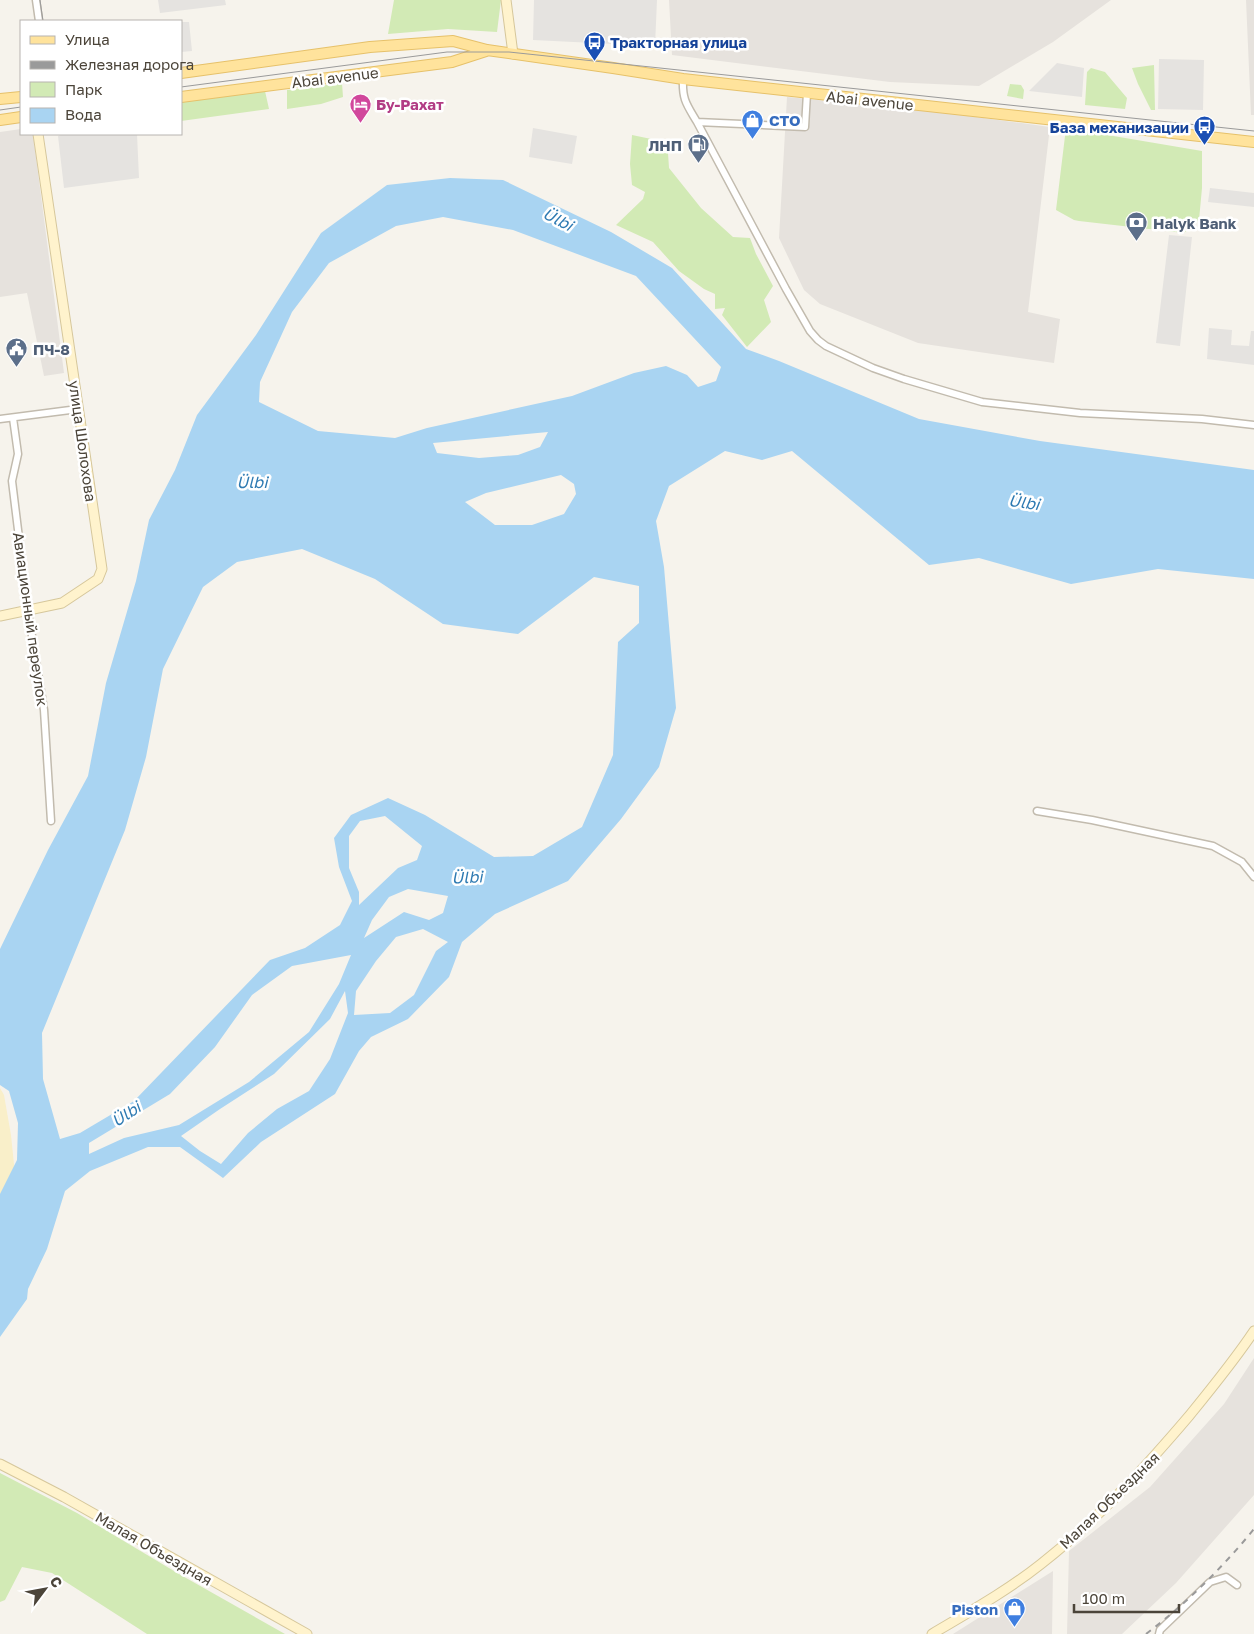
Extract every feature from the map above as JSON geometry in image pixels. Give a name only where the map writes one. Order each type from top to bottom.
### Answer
[{"type":"main road","points":[[506,0],[513,54]]},
{"type":"main road","name":"Abai avenue","points":[[182,73],[370,47],[453,41],[487,50],[683,80],[1254,142]]},
{"type":"main road","name":"Abai avenue","points":[[182,97],[452,62],[487,50]]},
{"type":"main road","points":[[0,99],[20,96]]},
{"type":"main road","points":[[0,120],[20,117]]},
{"type":"main road","name":"улица Шолохова","points":[[28,611],[62,603],[98,579],[102,569],[38,135]]},
{"type":"main road","points":[[0,616],[28,611]]},
{"type":"main road","name":"Малая Объездная","points":[[932,1634],[1021,1580],[1076,1534],[1164,1446],[1211,1390],[1254,1332]]},
{"type":"main road","name":"Малая Объездная","points":[[0,1464],[64,1497],[307,1634]]},
{"type":"street","points":[[36,0],[38,20]]},
{"type":"street","points":[[683,80],[684,100],[810,331],[826,346],[874,368],[904,379],[982,402],[1080,413],[1202,419],[1254,425]]},
{"type":"street","points":[[697,122],[805,127],[808,93]]},
{"type":"street","points":[[0,419],[78,409]]},
{"type":"street","name":"Авиационный переулок","points":[[13,418],[18,454],[12,480],[28,611],[44,710],[51,820]]},
{"type":"street","points":[[1036,811],[1092,820],[1213,846],[1242,862],[1254,877]]},
{"type":"street","points":[[1159,1634],[1160,1630],[1210,1582],[1226,1576],[1237,1584]]},
{"type":"shaded area","points":[[158,0],[225,0],[226,5],[160,13]]},
{"type":"shaded area","points":[[534,0],[657,0],[655,46],[533,40]]},
{"type":"shaded area","points":[[669,0],[1111,0],[1053,42],[979,86],[890,82],[672,55]]},
{"type":"shaded area","points":[[1246,0],[1254,0],[1254,115],[1251,115]]},
{"type":"shaded area","points":[[182,22],[189,22],[192,51],[182,52]]},
{"type":"shaded area","points":[[1159,59],[1204,60],[1203,110],[1158,109]]},
{"type":"shaded area","points":[[1057,63],[1084,68],[1082,97],[1029,91]]},
{"type":"shaded area","points":[[787,97],[940,112],[1050,127],[1028,312],[1060,319],[1054,363],[918,343],[820,304],[804,290],[779,238]]},
{"type":"shaded area","points":[[533,128],[577,136],[572,164],[529,157]]},
{"type":"shaded area","points":[[20,129],[20,135],[33,135],[64,373],[44,376],[27,293],[0,297],[0,132]]},
{"type":"shaded area","points":[[137,135],[139,178],[64,188],[58,136]]},
{"type":"shaded area","points":[[1210,188],[1254,193],[1254,207],[1208,202]]},
{"type":"shaded area","points":[[1169,235],[1192,237],[1180,346],[1156,343]]},
{"type":"shaded area","points":[[1209,328],[1232,330],[1231,345],[1249,346],[1251,331],[1254,331],[1254,365],[1207,359]]},
{"type":"shaded area","points":[[1254,1358],[1254,1495],[1176,1583],[1122,1634],[1067,1634],[1069,1551],[1150,1487],[1224,1404]]},
{"type":"shaded area","points":[[1053,1571],[1052,1634],[953,1634]]},
{"type":"green space","points":[[394,0],[501,0],[497,32],[448,29],[388,34]]},
{"type":"green space","points":[[1154,65],[1155,110],[1151,110],[1132,68]]},
{"type":"green space","points":[[1091,68],[1105,72],[1127,98],[1125,109],[1085,105],[1087,72]]},
{"type":"green space","points":[[342,83],[343,97],[321,104],[287,109],[287,90]]},
{"type":"green space","points":[[1010,84],[1021,85],[1024,90],[1023,99],[1007,96]]},
{"type":"green space","points":[[265,91],[269,109],[182,121],[182,102]]},
{"type":"green space","points":[[1066,128],[1202,151],[1202,188],[1199,220],[1184,233],[1079,221],[1056,210]]},
{"type":"green space","points":[[632,135],[661,141],[668,153],[669,168],[701,208],[733,237],[750,238],[756,254],[773,286],[764,300],[771,322],[747,347],[722,315],[725,308],[715,309],[715,294],[704,289],[679,271],[653,242],[616,225],[643,199],[645,192],[632,185],[630,164]]},
{"type":"green space","points":[[0,1473],[77,1513],[285,1634],[147,1634],[52,1573],[22,1567],[5,1600],[0,1602]]},
{"type":"sand","points":[[0,1088],[4,1095],[11,1135],[15,1174],[0,1234]]},
{"type":"water","name":"Ülbi","points":[[450,178],[503,180],[611,232],[672,268],[746,349],[919,419],[1040,441],[1254,470],[1254,579],[1158,569],[1071,584],[979,558],[929,565],[792,451],[762,460],[725,451],[669,486],[656,521],[664,567],[676,708],[659,767],[621,819],[568,881],[495,914],[462,942],[449,977],[408,1019],[371,1037],[359,1051],[335,1094],[261,1142],[223,1178],[180,1147],[148,1147],[90,1171],[65,1191],[47,1249],[28,1289],[27,1299],[0,1337],[0,1194],[17,1160],[18,1123],[9,1091],[0,1085],[0,949],[48,850],[88,776],[106,683],[136,581],[149,520],[175,470],[197,415],[256,335],[321,233],[387,185]],"holes":[[[443,217],[513,230],[636,276],[721,367],[716,381],[698,387],[687,375],[666,366],[634,373],[572,396],[427,428],[395,438],[318,431],[259,402],[260,382],[292,312],[329,263],[396,226]],[[548,432],[540,447],[518,455],[479,458],[437,453],[433,443]],[[561,475],[574,484],[576,494],[564,514],[532,525],[495,525],[465,502],[486,493]],[[302,549],[375,579],[443,624],[518,634],[594,577],[639,586],[639,623],[618,642],[613,755],[582,827],[533,856],[494,857],[425,815],[388,798],[351,815],[334,838],[339,867],[352,901],[340,925],[305,948],[270,960],[134,1101],[80,1133],[60,1139],[43,1079],[42,1033],[125,830],[146,757],[163,669],[203,587],[237,562]],[[385,816],[422,846],[417,860],[398,868],[359,905],[359,892],[349,868],[349,836],[360,821]],[[408,889],[448,896],[443,913],[429,920],[404,912],[364,938],[372,920],[389,897]],[[423,929],[448,942],[436,951],[414,995],[390,1013],[354,1015],[356,991],[376,961],[396,937]],[[351,955],[339,984],[309,1032],[249,1082],[179,1125],[124,1138],[89,1154],[89,1143],[170,1094],[215,1047],[252,995],[292,966]],[[345,991],[348,1013],[330,1059],[309,1091],[277,1109],[248,1133],[221,1164],[181,1136],[274,1074],[330,1019]]]},
{"type":"tram line","points":[[40,0],[43,20]]},
{"type":"tram line","points":[[182,87],[447,52],[509,52],[1254,131]]},
{"type":"tram line","points":[[0,110],[20,107]]},
{"type":"railway","points":[[1146,1634],[1203,1585],[1254,1529]]},
{"type":"place","name":"Тракторная улица","points":[[594,61]]},
{"type":"place","name":"Бу-Рахат","points":[[360,123]]},
{"type":"place","name":"СТО","points":[[753,139]]},
{"type":"place","name":"База механизации","points":[[1205,146]]},
{"type":"place","name":"ЛНП","points":[[698,164]]},
{"type":"place","name":"Halyk Bank","points":[[1137,242]]},
{"type":"place","name":"ПЧ-8","points":[[17,368]]},
{"type":"place","name":"Piston","points":[[1014,1628]]}]
